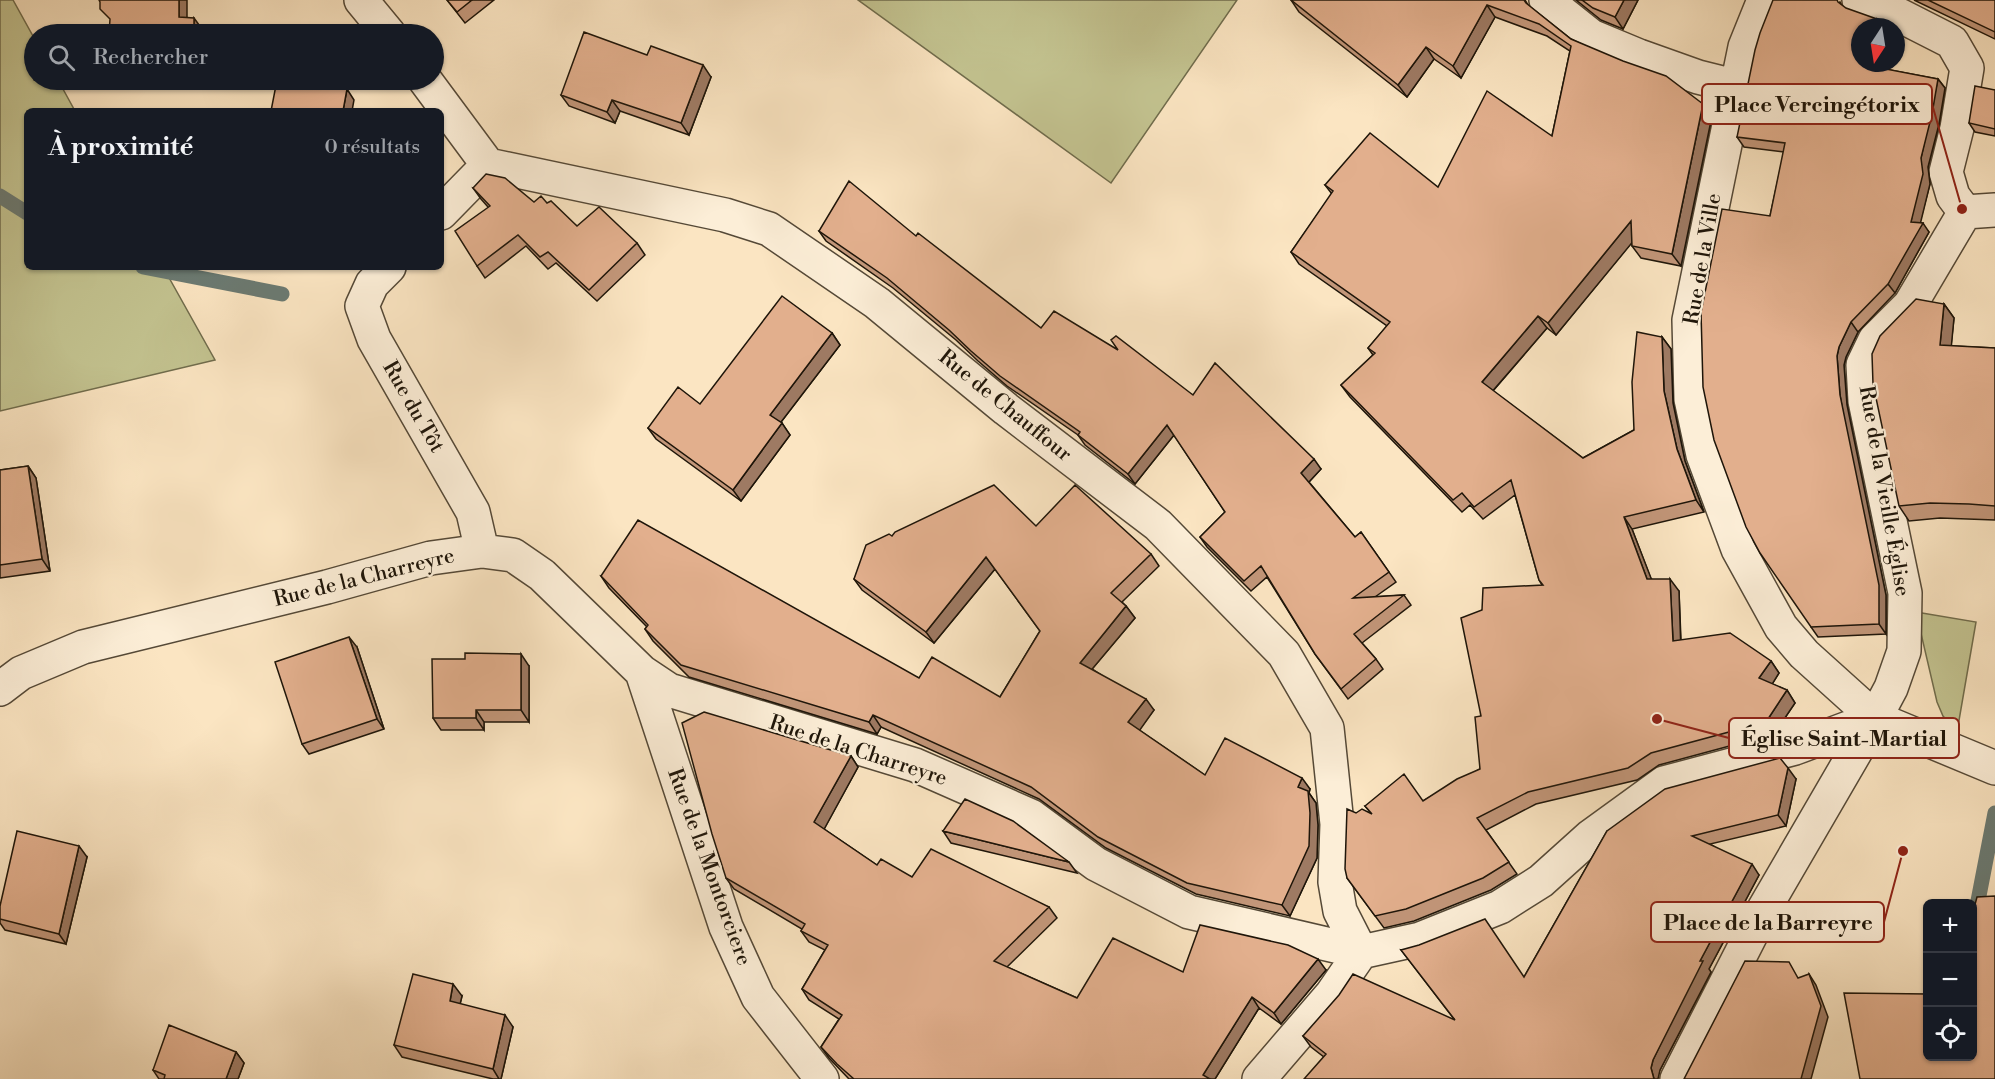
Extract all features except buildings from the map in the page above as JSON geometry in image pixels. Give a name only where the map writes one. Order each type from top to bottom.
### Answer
[{"type":"street","points":[[362,0],[381,24]]},
{"type":"street","points":[[1546,0],[1591,36],[1678,70],[1738,87]]},
{"type":"street","name":"Rue de la Ville","points":[[1764,0],[1745,48],[1689,320],[1691,399],[1703,455],[1738,549],[1781,627],[1804,654],[1875,718],[1995,768]]},
{"type":"street","points":[[1859,0],[1899,15],[1952,42],[1967,68],[1957,128],[1946,172],[1953,196],[1980,211]]},
{"type":"street","points":[[432,90],[488,165],[444,210]]},
{"type":"street","name":"Rue de Chauffour","points":[[488,165],[725,215],[769,229],[877,303],[1006,409],[1158,525],[1284,654],[1328,728],[1337,824],[1335,882],[1340,911],[1361,952]]},
{"type":"street","name":"Rue de la Vieille Église","points":[[1677,1079],[1764,909],[1891,688],[1905,651],[1905,593],[1865,401],[1863,365],[1875,340],[1910,305],[1980,211]]},
{"type":"street","name":"Rue du Tôt","points":[[386,270],[372,285],[362,306],[374,339],[473,512],[482,551]]},
{"type":"street","name":"Rue de la Charreyre","points":[[0,689],[21,673],[83,647],[327,587],[432,558],[482,551],[513,555],[542,575],[642,672],[669,690],[915,765],[1031,816],[1096,864],[1189,912],[1361,952],[1420,939],[1500,907],[1541,881],[1592,836],[1664,783],[1795,748],[1875,718]]},
{"type":"street","name":"Rue de la Montorciere","points":[[642,672],[726,927],[758,997],[822,1079]]},
{"type":"street","points":[[1259,1079],[1332,994],[1361,952]]},
{"type":"green space","points":[[0,0],[13,0],[26,24],[24,24],[24,90],[63,90],[73,108],[24,108],[24,270],[165,270],[215,360],[0,411]]},
{"type":"green space","points":[[858,0],[1237,0],[1111,183]]},
{"type":"green space","points":[[1916,612],[1976,622],[1957,732],[1943,716],[1937,702]]},
{"type":"waterway","points":[[0,196],[24,211]]},
{"type":"waterway","points":[[158,270],[282,294]]},
{"type":"waterway","points":[[1977,906],[1995,813]]},
{"type":"place","name":"Place Vercingétorix","points":[[1962,209]]},
{"type":"place","name":"Église Saint-Martial","points":[[1657,719]]},
{"type":"place","name":"Place de la Barreyre","points":[[1903,851]]}]
